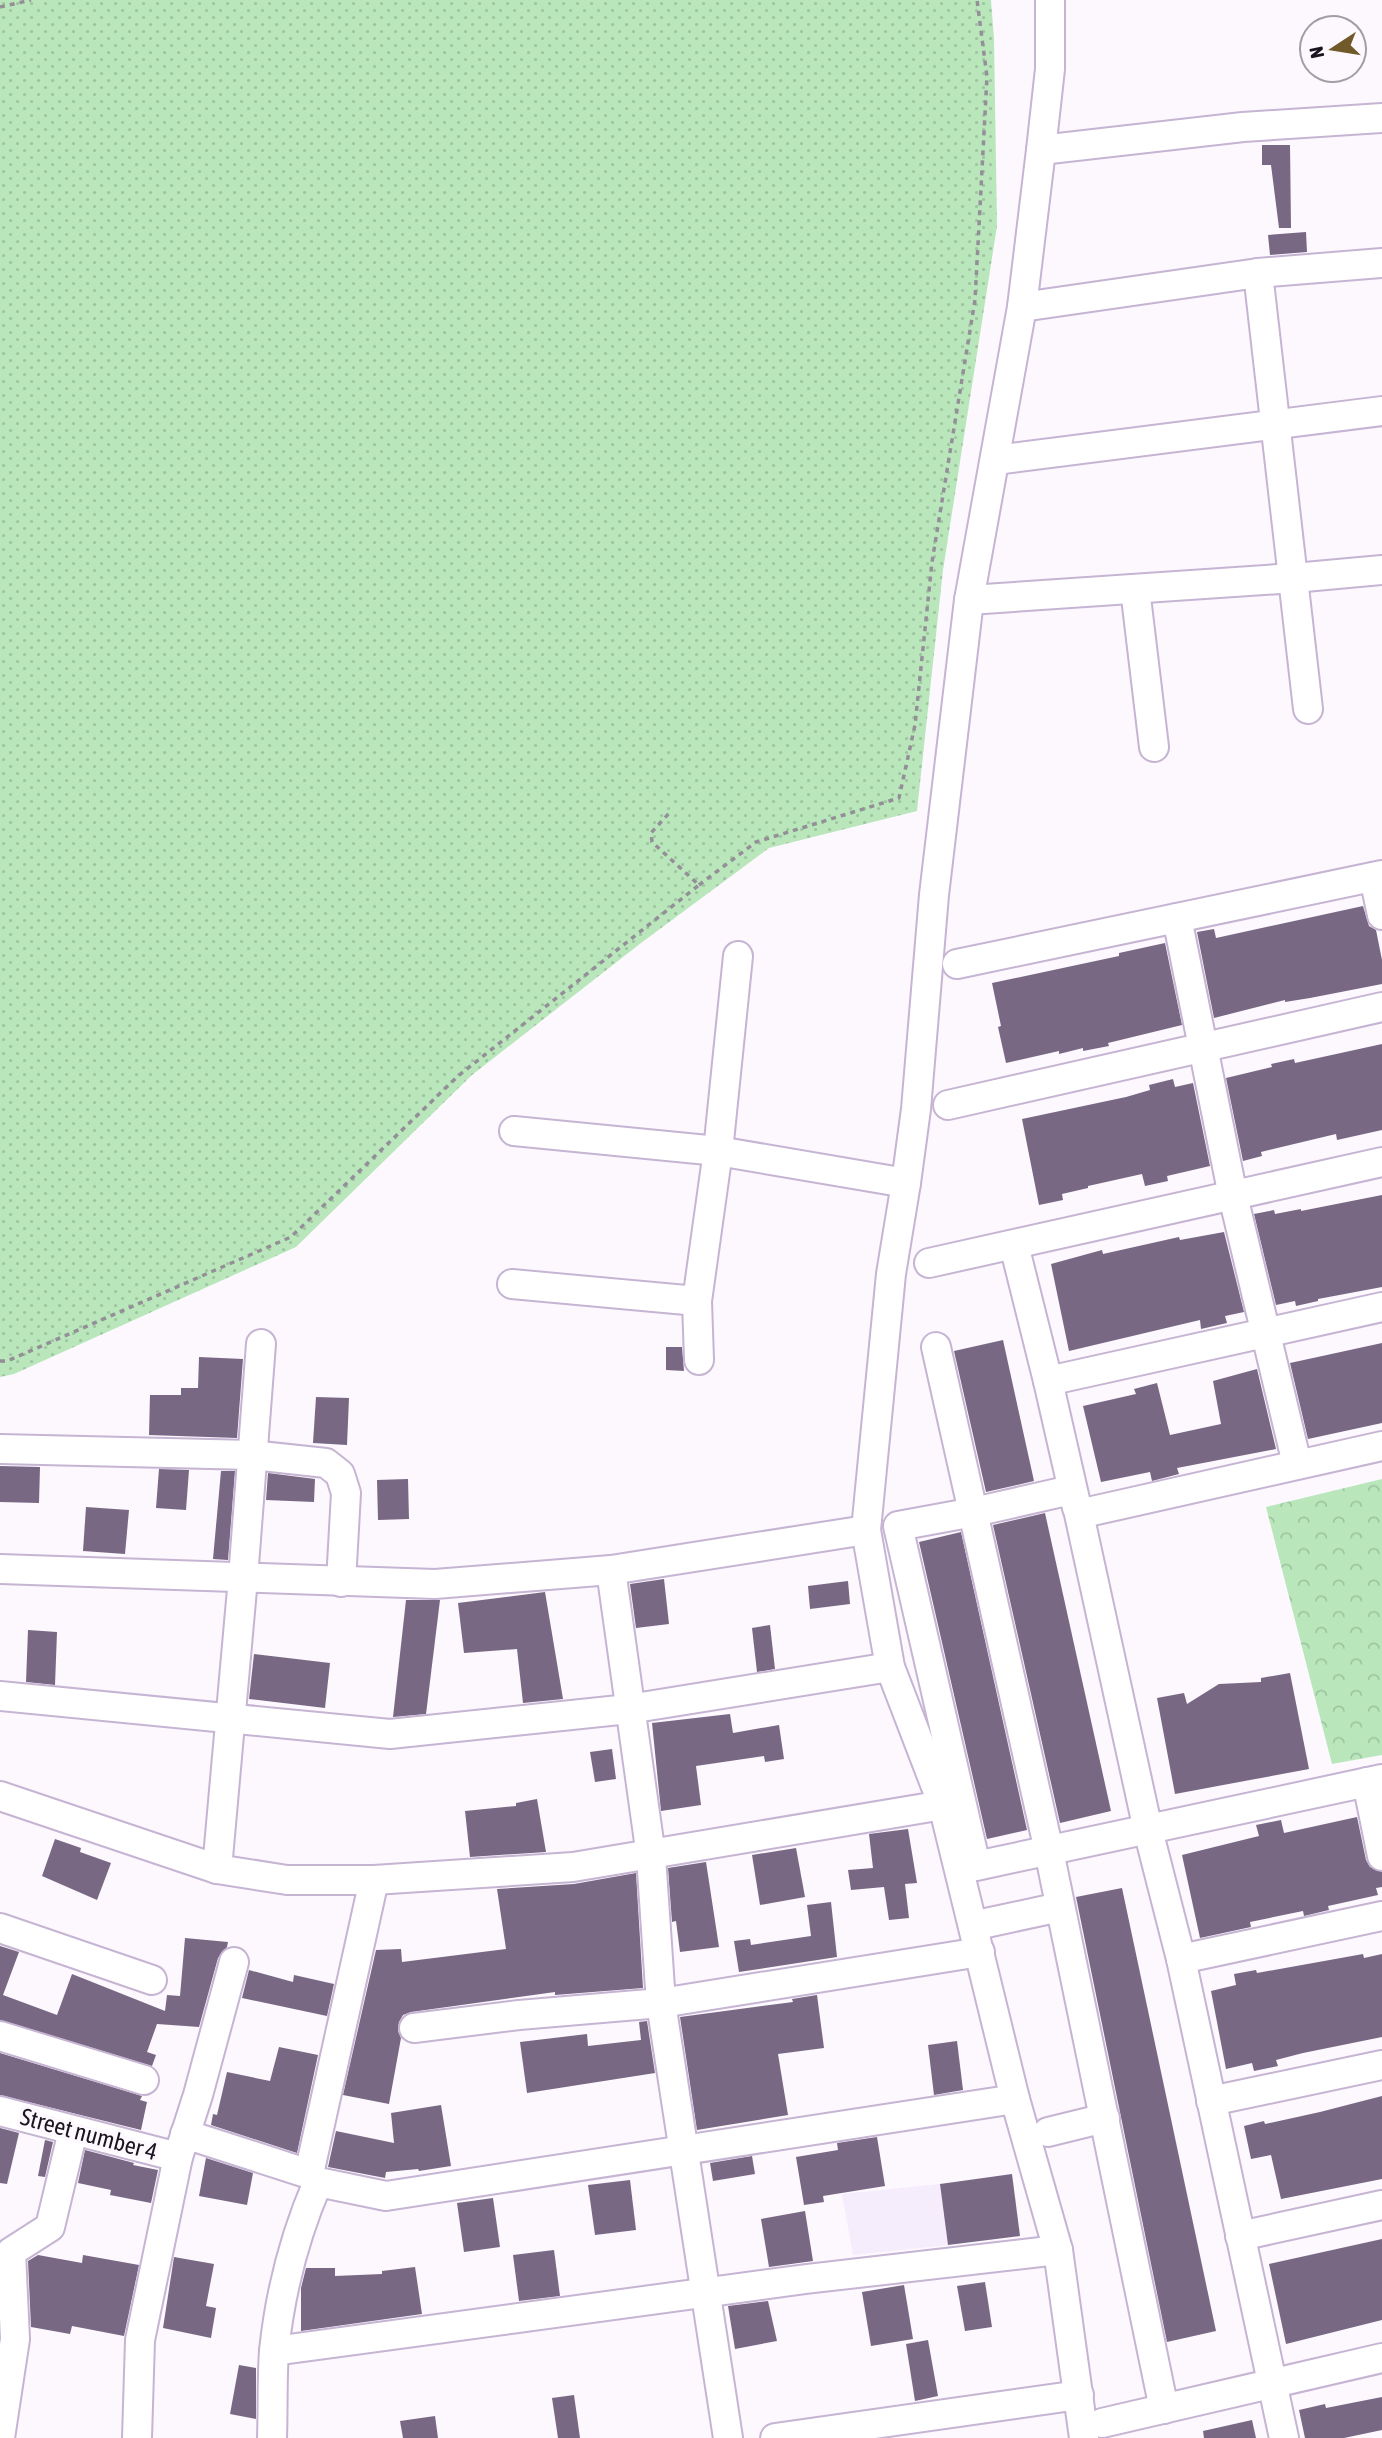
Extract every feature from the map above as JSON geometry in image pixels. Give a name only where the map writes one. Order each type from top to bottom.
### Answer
[{"type":"street","points":[[1050,0],[1050,69],[1041,150],[1022,307],[969,600],[934,895],[916,1109],[891,1274],[866,1530],[890,1668],[943,1805],[1015,2099],[1058,2250],[1079,2395],[1093,2430],[1164,2409],[1382,2358]]},
{"type":"street","points":[[1041,150],[1243,127],[1382,118]]},
{"type":"street","points":[[1022,307],[1258,273],[1382,263]]},
{"type":"street","points":[[1258,273],[1308,709]]},
{"type":"street","points":[[996,460],[1382,411]]},
{"type":"street","points":[[969,600],[1382,570]]},
{"type":"street","points":[[1135,589],[1154,747]]},
{"type":"street","points":[[957,964],[1378,876],[1382,915]]},
{"type":"street","points":[[1177,918],[1205,1046],[1233,1196],[1297,1464]]},
{"type":"street","points":[[699,1360],[697,1301],[718,1151],[738,956]]},
{"type":"street","points":[[948,1105],[1382,1007]]},
{"type":"street","points":[[514,1131],[718,1151],[906,1182]]},
{"type":"street","points":[[929,1263],[1382,1162]]},
{"type":"street","points":[[1014,1245],[1048,1381],[1148,1830],[1181,1959],[1284,2438]]},
{"type":"street","points":[[512,1284],[697,1301]]},
{"type":"street","points":[[1048,1381],[1382,1307]]},
{"type":"street","points":[[217,1870],[261,1344]]},
{"type":"street","points":[[936,1347],[1049,1851],[1164,2409]]},
{"type":"street","points":[[1382,1446],[1297,1464],[1075,1502],[974,1512],[898,1526],[976,1866],[1374,1780],[1382,1856]]},
{"type":"street","points":[[0,1449],[252,1455],[326,1463],[340,1474],[346,1493],[341,1582]]},
{"type":"street","points":[[0,1569],[435,1584],[611,1570],[866,1530]]},
{"type":"street","points":[[611,1570],[651,1856],[661,2003],[686,2151],[728,2438]]},
{"type":"street","points":[[0,1696],[390,1734],[629,1709],[890,1668]]},
{"type":"street","points":[[0,1797],[217,1870],[287,1880],[374,1881],[573,1867],[943,1805]]},
{"type":"street","points":[[272,2438],[274,2351],[290,2263],[313,2178],[356,1958],[374,1881]]},
{"type":"street","points":[[986,1923],[1060,1907]]},
{"type":"street","points":[[1181,1959],[1382,1916]]},
{"type":"street","points":[[0,1927],[152,1980]]},
{"type":"street","points":[[414,2028],[519,2015],[661,2003],[980,1952]]},
{"type":"street","points":[[137,2438],[140,2340],[182,2145],[234,1962]]},
{"type":"street","points":[[0,2036],[144,2080]]},
{"type":"street","points":[[1211,2101],[1382,2064]]},
{"type":"street","name":"Street number 4","points":[[0,2111],[72,2131],[182,2145],[386,2196],[1015,2099]]},
{"type":"street","points":[[1048,2132],[1105,2118]]},
{"type":"street","points":[[0,2438],[15,2339],[5,2250],[50,2227],[72,2131]]},
{"type":"street","points":[[1240,2236],[1382,2205]]},
{"type":"street","points":[[274,2351],[806,2279],[1058,2250]]},
{"type":"street","points":[[775,2438],[1079,2395]]},
{"type":"path","points":[[0,7],[32,0]]},
{"type":"path","points":[[0,1361],[7,1361],[291,1237],[458,1076],[756,842],[899,798],[915,725],[932,562],[975,300],[987,78],[977,0]]},
{"type":"path","points":[[671,811],[652,833],[652,842],[699,885]]},
{"type":"shaded area","points":[[940,2184],[948,2245],[853,2255],[842,2194]]},
{"type":"green space","points":[[0,0],[991,0],[997,226],[943,570],[917,811],[769,848],[641,943],[472,1075],[296,1247],[14,1374],[0,1377]]},
{"type":"green space","points":[[1382,1479],[1382,1755],[1332,1764],[1266,1507]]},
{"type":"building","points":[[1262,145],[1290,145],[1291,228],[1279,228],[1271,165],[1262,165]]},
{"type":"building","points":[[1306,232],[1307,252],[1270,255],[1268,235]]},
{"type":"building","points":[[1363,906],[1369,926],[1376,930],[1382,960],[1382,984],[1285,1000],[1214,1018],[1197,932],[1214,929],[1216,938]]},
{"type":"building","points":[[1165,943],[1182,1025],[1108,1043],[1109,1046],[1083,1051],[1083,1048],[1059,1054],[1059,1051],[1006,1063],[992,983],[1119,956],[1119,953]]},
{"type":"building","points":[[1382,1044],[1382,1130],[1337,1140],[1336,1134],[1261,1152],[1262,1156],[1243,1161],[1226,1078],[1272,1067],[1271,1064],[1294,1059],[1295,1063]]},
{"type":"building","points":[[1173,1079],[1175,1087],[1193,1083],[1210,1166],[1167,1176],[1168,1181],[1145,1186],[1142,1174],[1088,1186],[1062,1194],[1063,1200],[1039,1205],[1022,1119],[1126,1097],[1150,1090],[1149,1085]]},
{"type":"building","points":[[1382,1195],[1382,1287],[1296,1306],[1295,1301],[1276,1305],[1254,1214],[1274,1210],[1275,1214],[1301,1211]]},
{"type":"building","points":[[1224,1232],[1244,1312],[1225,1316],[1227,1323],[1201,1329],[1200,1320],[1069,1351],[1051,1264],[1102,1250],[1103,1254],[1179,1237],[1180,1240]]},
{"type":"building","points":[[1003,1340],[1034,1481],[986,1492],[954,1351]]},
{"type":"building","points":[[1382,1343],[1382,1423],[1308,1439],[1290,1363]]},
{"type":"building","points":[[666,1347],[682,1347],[684,1371],[666,1370]]},
{"type":"building","points":[[199,1357],[243,1359],[237,1438],[149,1435],[150,1395],[181,1395],[181,1388],[198,1388]]},
{"type":"building","points":[[1257,1369],[1276,1449],[1177,1468],[1179,1474],[1152,1481],[1150,1472],[1101,1482],[1083,1406],[1136,1394],[1134,1389],[1157,1383],[1170,1435],[1221,1424],[1213,1381]]},
{"type":"building","points":[[316,1397],[349,1398],[347,1445],[313,1443]]},
{"type":"building","points":[[0,1466],[40,1467],[39,1503],[0,1502]]},
{"type":"building","points":[[159,1469],[189,1470],[186,1510],[156,1508]]},
{"type":"building","points":[[221,1471],[235,1471],[228,1560],[213,1559]]},
{"type":"building","points":[[268,1473],[315,1479],[314,1502],[266,1500]]},
{"type":"building","points":[[408,1479],[409,1519],[378,1520],[377,1480]]},
{"type":"building","points":[[86,1507],[129,1510],[125,1554],[83,1551]]},
{"type":"building","points":[[1045,1513],[1111,1811],[1060,1823],[993,1525]]},
{"type":"building","points":[[961,1532],[1027,1830],[987,1839],[919,1542]]},
{"type":"building","points":[[664,1579],[669,1624],[636,1628],[630,1584]]},
{"type":"building","points":[[848,1581],[850,1604],[810,1609],[808,1586]]},
{"type":"building","points":[[545,1592],[563,1699],[523,1703],[517,1649],[464,1653],[458,1603]]},
{"type":"building","points":[[406,1600],[440,1600],[426,1714],[393,1717]]},
{"type":"building","points":[[770,1625],[775,1669],[757,1672],[752,1628]]},
{"type":"building","points":[[28,1630],[57,1632],[55,1685],[26,1682]]},
{"type":"building","points":[[254,1654],[330,1663],[325,1708],[249,1699]]},
{"type":"building","points":[[1290,1673],[1309,1769],[1175,1794],[1157,1698],[1184,1693],[1187,1704],[1219,1684],[1261,1682],[1261,1678]]},
{"type":"building","points":[[730,1714],[733,1733],[779,1725],[784,1759],[765,1762],[764,1756],[696,1766],[701,1805],[661,1811],[652,1723]]},
{"type":"building","points":[[612,1749],[616,1779],[595,1782],[590,1752]]},
{"type":"building","points":[[537,1799],[546,1852],[470,1857],[465,1811],[516,1806],[516,1803]]},
{"type":"building","points":[[1357,1817],[1366,1860],[1370,1867],[1382,1872],[1382,1887],[1376,1888],[1378,1895],[1328,1906],[1329,1910],[1304,1916],[1303,1911],[1250,1922],[1251,1927],[1200,1938],[1182,1855],[1259,1836],[1256,1825],[1281,1820],[1284,1833]]},
{"type":"building","points":[[908,1829],[917,1883],[905,1884],[909,1918],[889,1920],[884,1887],[851,1890],[848,1870],[873,1868],[869,1834]]},
{"type":"building","points":[[55,1839],[81,1848],[80,1852],[111,1863],[97,1900],[42,1876]]},
{"type":"building","points":[[796,1848],[805,1897],[760,1905],[752,1855]]},
{"type":"building","points":[[706,1862],[719,1947],[680,1952],[676,1921],[672,1922],[668,1868]]},
{"type":"building","points":[[636,1873],[643,1988],[555,1995],[555,1992],[411,2012],[403,2015],[399,2022],[398,2031],[401,2038],[389,2104],[343,2095],[376,1950],[401,1949],[402,1962],[506,1949],[497,1889],[574,1884]]},
{"type":"building","points":[[1122,1888],[1216,2331],[1167,2342],[1076,1897]]},
{"type":"building","points":[[831,1902],[837,1957],[739,1972],[734,1941],[750,1939],[751,1945],[811,1936],[807,1905]]},
{"type":"building","points":[[185,1938],[228,1942],[218,1958],[199,2027],[157,2024],[147,2052],[156,2055],[152,2066],[0,2020],[0,1946],[19,1952],[3,1995],[57,2015],[72,1974],[165,2011],[167,1995],[180,1996]]},
{"type":"building","points":[[1363,1954],[1364,1958],[1382,1954],[1382,2037],[1276,2060],[1278,2066],[1254,2071],[1252,2063],[1226,2069],[1211,1991],[1236,1985],[1234,1974],[1256,1970],[1257,1973]]},
{"type":"building","points":[[249,1970],[293,1982],[294,1975],[334,1984],[327,2016],[242,1998]]},
{"type":"building","points":[[817,1995],[824,2048],[778,2054],[788,2115],[697,2130],[680,2017],[793,2002],[792,1999]]},
{"type":"building","points":[[647,2021],[655,2073],[527,2093],[520,2042],[587,2034],[588,2046],[641,2040],[639,2022]]},
{"type":"building","points":[[957,2041],[963,2090],[934,2095],[928,2045]]},
{"type":"building","points":[[279,2047],[318,2055],[297,2153],[211,2125],[213,2114],[217,2115],[227,2072],[270,2081]]},
{"type":"building","points":[[0,2053],[142,2096],[140,2100],[147,2102],[141,2130],[0,2095]]},
{"type":"building","points":[[1382,2096],[1382,2179],[1281,2199],[1271,2155],[1251,2159],[1244,2126],[1264,2121],[1265,2124]]},
{"type":"building","points":[[441,2105],[451,2166],[386,2172],[385,2178],[328,2167],[336,2131],[394,2143],[391,2113]]},
{"type":"building","points":[[0,2128],[19,2133],[7,2184],[0,2183]]},
{"type":"building","points":[[877,2137],[885,2186],[823,2196],[824,2202],[804,2205],[796,2157],[838,2150],[837,2143]]},
{"type":"building","points":[[45,2140],[53,2142],[45,2177],[38,2176]]},
{"type":"building","points":[[85,2150],[158,2170],[151,2203],[110,2195],[111,2190],[78,2183]]},
{"type":"building","points":[[752,2156],[755,2174],[713,2181],[710,2163]]},
{"type":"building","points":[[206,2158],[253,2173],[247,2205],[199,2196]]},
{"type":"building","points":[[1012,2174],[1020,2236],[948,2245],[940,2184]]},
{"type":"building","points":[[630,2180],[636,2230],[595,2235],[588,2185]]},
{"type":"building","points":[[493,2198],[500,2247],[464,2252],[457,2203]]},
{"type":"building","points":[[805,2211],[813,2261],[769,2267],[761,2219]]},
{"type":"building","points":[[1382,2239],[1382,2320],[1286,2344],[1269,2264]]},
{"type":"building","points":[[554,2250],[560,2296],[519,2301],[513,2255]]},
{"type":"building","points":[[38,2255],[82,2263],[83,2255],[139,2265],[124,2336],[72,2326],[70,2334],[31,2327],[28,2261]]},
{"type":"building","points":[[174,2257],[214,2264],[206,2306],[216,2308],[211,2338],[163,2328]]},
{"type":"building","points":[[415,2267],[422,2314],[301,2331],[301,2288],[306,2268],[335,2268],[335,2276],[382,2274],[382,2271]]},
{"type":"building","points":[[985,2282],[992,2327],[965,2331],[957,2286]]},
{"type":"building","points":[[904,2285],[913,2339],[871,2346],[862,2292]]},
{"type":"building","points":[[768,2301],[777,2341],[735,2349],[728,2306]]},
{"type":"building","points":[[928,2340],[938,2396],[915,2401],[906,2344]]},
{"type":"building","points":[[239,2365],[256,2368],[256,2419],[230,2414]]},
{"type":"building","points":[[574,2395],[580,2438],[558,2438],[552,2398]]},
{"type":"building","points":[[1382,2397],[1382,2430],[1344,2438],[1305,2438],[1299,2410],[1325,2404],[1326,2408]]},
{"type":"building","points":[[435,2416],[438,2438],[403,2438],[400,2421]]},
{"type":"building","points":[[1252,2420],[1256,2438],[1204,2438],[1203,2431]]}]
